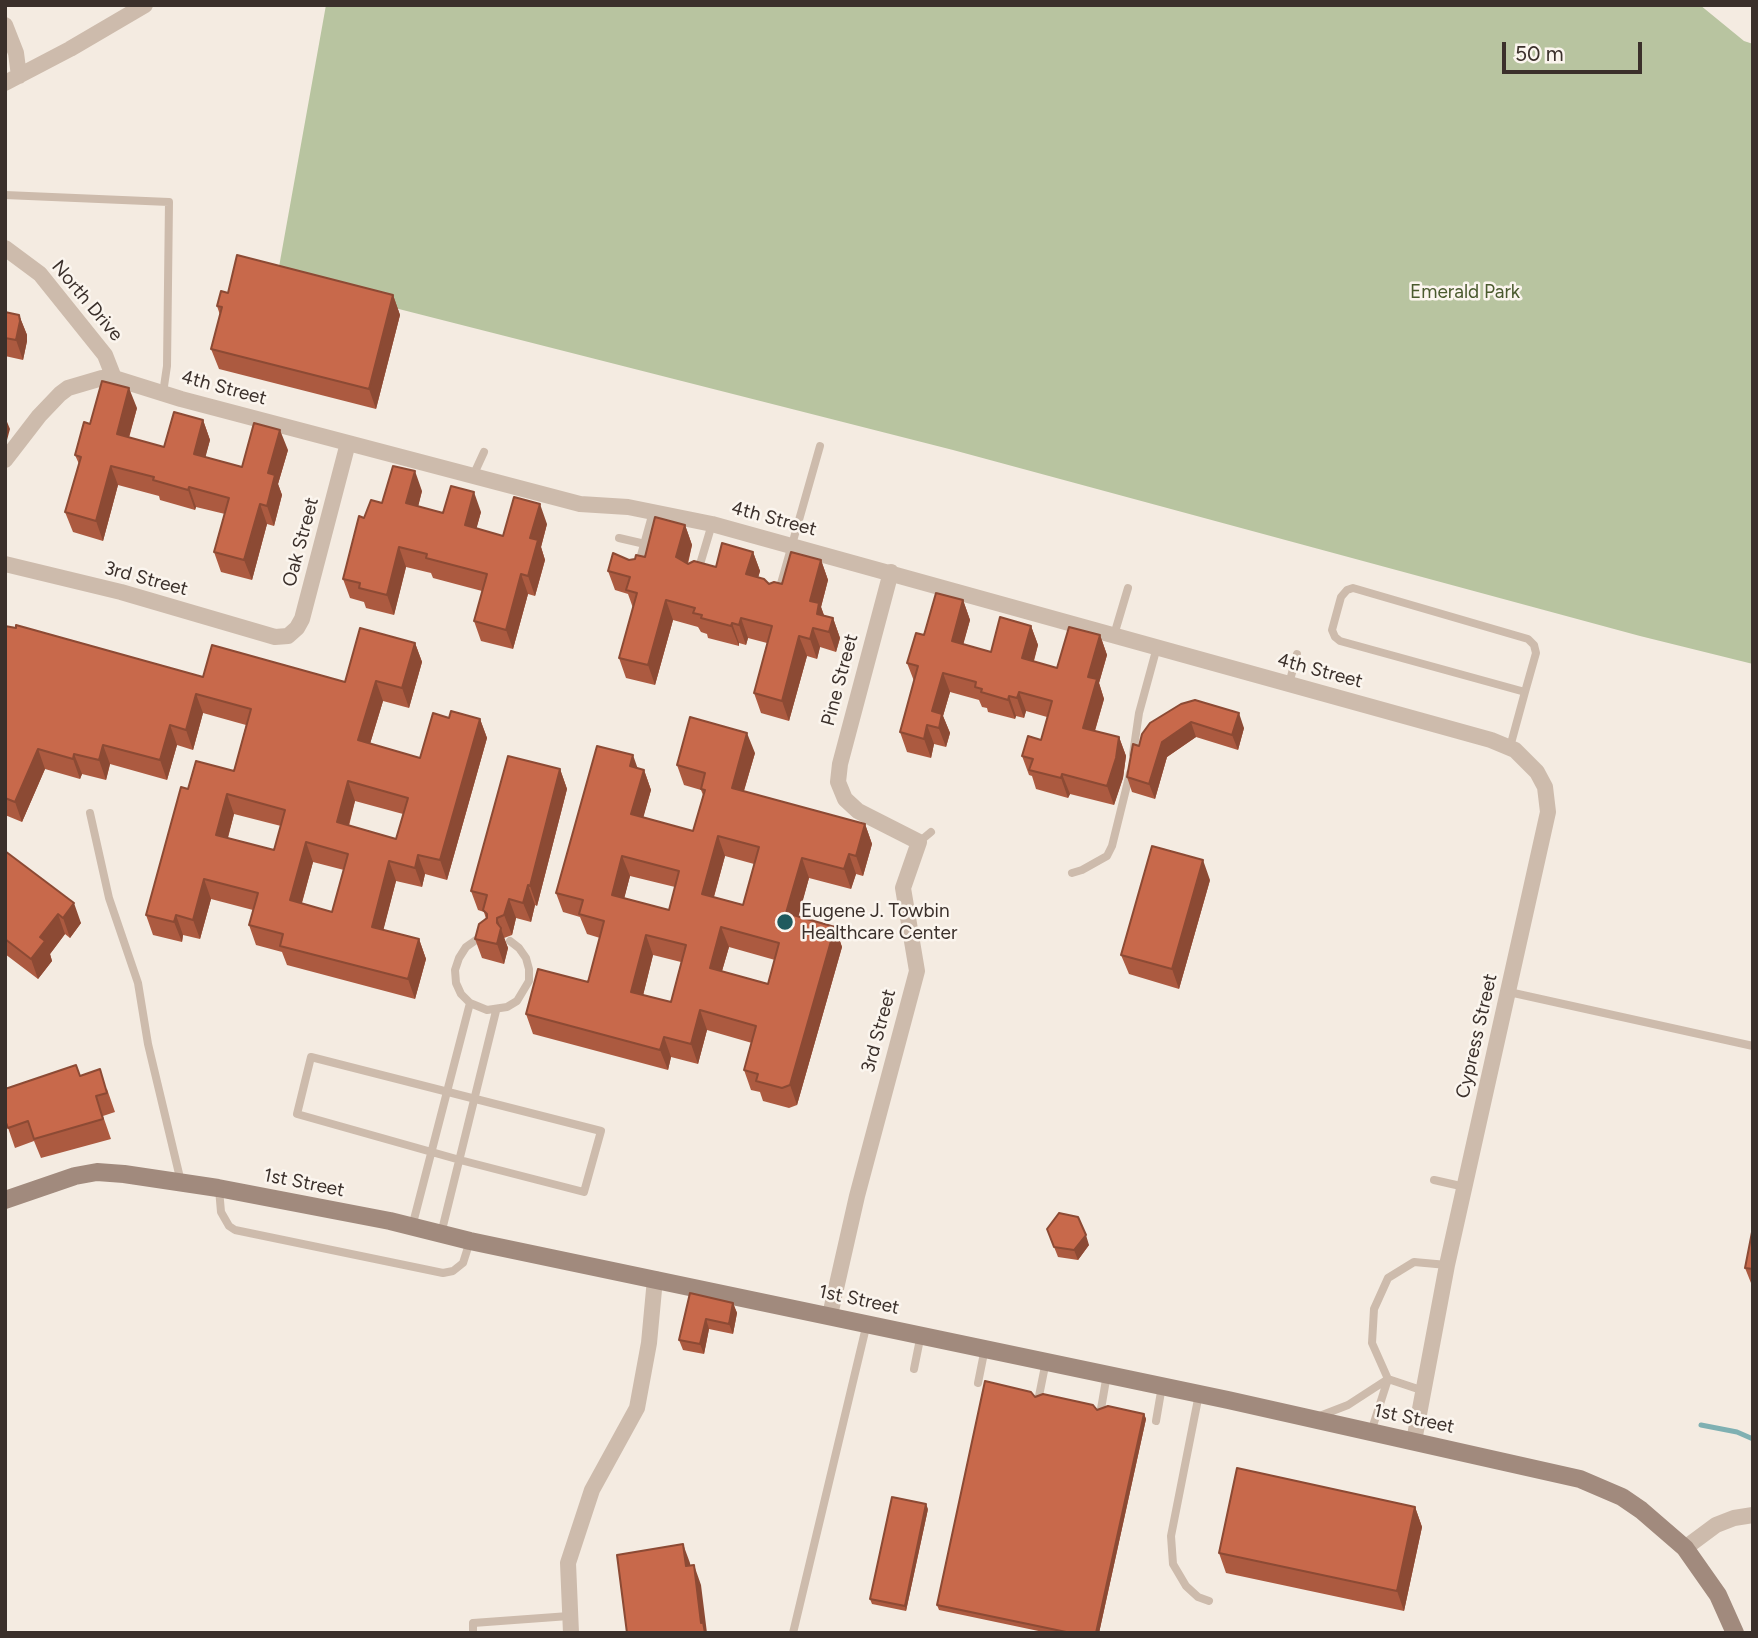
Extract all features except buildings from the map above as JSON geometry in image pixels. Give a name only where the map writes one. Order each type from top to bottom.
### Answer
[{"type":"street","points":[[12,79],[145,5]]},
{"type":"street","points":[[5,25],[16,53],[12,79]]},
{"type":"street","name":"North Drive","points":[[5,248],[40,274],[105,355],[114,378]]},
{"type":"street","points":[[5,460],[60,394],[68,388],[114,378]]},
{"type":"street","name":"4th Street","points":[[114,378],[580,504],[628,507],[712,524],[891,572],[1067,626],[1114,635],[1420,720]]},
{"type":"street","name":"Oak Street","points":[[275,638],[293,633],[302,619],[348,443]]},
{"type":"street","name":"3rd Street","points":[[5,564],[121,592],[275,638]]},
{"type":"street","name":"Pine Street","points":[[845,799],[838,782],[840,764],[891,572]]},
{"type":"street","name":"Cypress Street","points":[[1414,1441],[1447,1265],[1542,845],[1549,801],[1537,772],[1527,759],[1510,747],[1420,720]]},
{"type":"street","name":"3rd Street","points":[[830,1315],[857,1196],[917,971],[903,888],[925,837],[858,811],[845,799]]},
{"type":"street","name":"1st Street","points":[[5,1200],[75,1176],[97,1172],[181,1182],[412,1227],[1523,1464],[1599,1485],[1641,1510],[1685,1548],[1718,1595],[1735,1633]]},
{"type":"street","points":[[571,1633],[568,1563],[592,1490],[638,1408],[649,1343],[655,1279]]},
{"type":"street","points":[[1685,1548],[1716,1525],[1753,1515]]},
{"type":"lane","points":[[5,195],[169,202],[167,366],[163,393]]},
{"type":"lane","points":[[777,597],[820,446]]},
{"type":"lane","points":[[473,476],[484,452]]},
{"type":"lane","points":[[637,573],[653,512]]},
{"type":"lane","points":[[696,577],[712,524]]},
{"type":"lane","points":[[619,538],[645,544]]},
{"type":"lane","points":[[1114,635],[1128,587]]},
{"type":"lane","points":[[1510,747],[1536,653],[1534,645],[1528,639],[1353,588],[1341,597],[1332,630],[1340,641],[1525,692]]},
{"type":"lane","points":[[1072,873],[1107,856],[1112,846],[1129,779],[1139,713],[1157,648]]},
{"type":"lane","points":[[1289,684],[1297,654]]},
{"type":"lane","points":[[90,813],[109,898],[138,983],[148,1044],[181,1182]]},
{"type":"lane","points":[[488,936],[466,947],[458,958],[455,970],[456,983],[461,994],[478,1008],[496,1010],[507,1007],[517,1001],[529,981],[526,958],[510,941]]},
{"type":"lane","points":[[1509,992],[1753,1046]]},
{"type":"lane","points":[[412,1227],[470,1003]]},
{"type":"lane","points":[[441,1234],[496,1010]]},
{"type":"lane","points":[[311,1057],[475,1098],[601,1131],[584,1192],[297,1114],[311,1057]]},
{"type":"lane","points":[[1434,1180],[1465,1187]]},
{"type":"lane","points":[[219,1189],[221,1212],[229,1226],[235,1230],[443,1273],[453,1271],[463,1263],[470,1241]]},
{"type":"lane","points":[[1371,1432],[1388,1379],[1372,1343],[1374,1309],[1388,1278],[1414,1262],[1447,1265]]},
{"type":"lane","points":[[793,1633],[867,1323]]},
{"type":"lane","points":[[914,1369],[920,1334]]},
{"type":"lane","points":[[978,1382],[985,1348]]},
{"type":"lane","points":[[1039,1395],[1046,1361]]},
{"type":"lane","points":[[1101,1409],[1107,1374]]},
{"type":"lane","points":[[1388,1379],[1424,1391]]},
{"type":"lane","points":[[1314,1419],[1348,1405],[1388,1379]]},
{"type":"lane","points":[[1156,1421],[1162,1386]]},
{"type":"lane","points":[[1199,1394],[1171,1536],[1173,1564],[1186,1586],[1198,1597],[1209,1601]]},
{"type":"lane","points":[[473,1633],[473,1623],[569,1615]]},
{"type":"green space","name":"Emerald Park","points":[[326,5],[1700,5],[1744,41],[1753,44],[1753,664],[1640,636],[953,450],[277,278]]},
{"type":"waterway","points":[[1701,1425],[1737,1432],[1753,1439]]},
{"type":"place","name":"Eugene J. Towbin Healthcare Center","points":[[785,922]]}]
